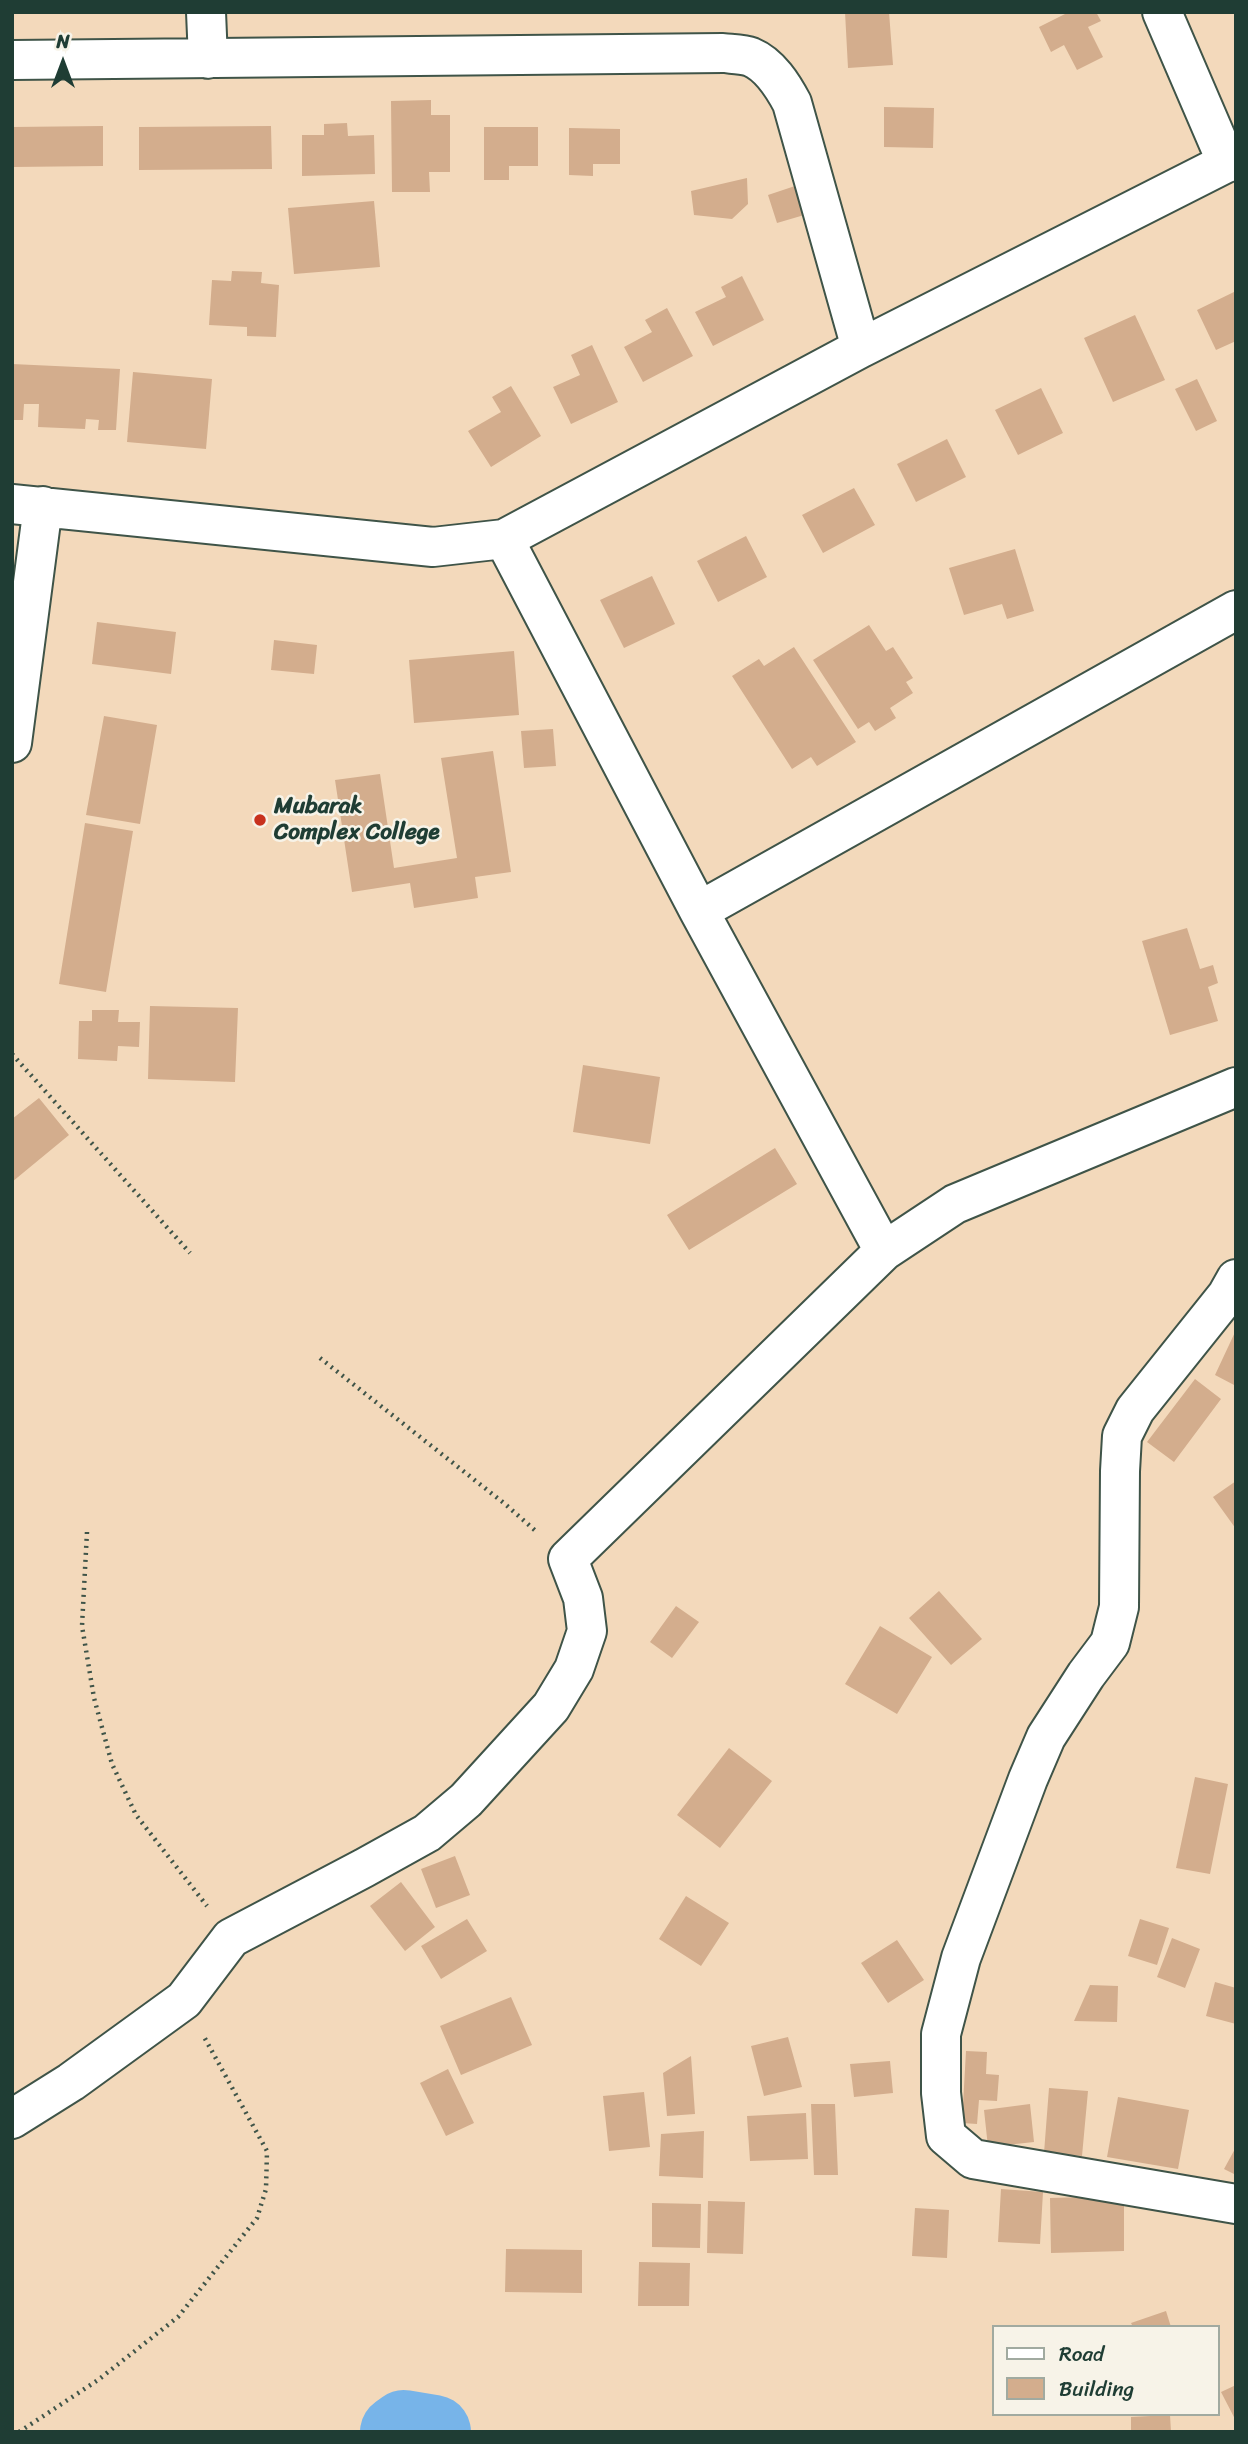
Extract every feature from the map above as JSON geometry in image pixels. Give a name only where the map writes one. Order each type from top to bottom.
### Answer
[{"type":"street","points":[[206,12],[208,60]]},
{"type":"street","points":[[12,743],[28,505],[433,547],[504,539],[861,348],[1231,160],[1162,12]]},
{"type":"street","points":[[12,60],[723,53],[751,57],[770,72],[792,103],[861,348]]},
{"type":"street","points":[[504,539],[699,911],[884,1251]]},
{"type":"street","points":[[699,911],[1236,610]]},
{"type":"street","points":[[12,2119],[71,2082],[184,2000],[231,1938],[427,1833],[466,1800],[551,1707],[574,1669],[587,1631],[583,1598],[568,1559],[884,1251],[955,1204],[1236,1087]]},
{"type":"street","points":[[1236,1279],[1227,1295],[1135,1410],[1122,1436],[1119,1607],[1110,1643],[1046,1737],[961,1958],[941,2034],[941,2093],[946,2136],[973,2159],[1236,2204]]},
{"type":"path","points":[[12,1054],[190,1253]]},
{"type":"path","points":[[320,1358],[505,1504],[568,1559]]},
{"type":"path","points":[[87,1532],[82,1626],[94,1698],[112,1763],[136,1815],[231,1938]]},
{"type":"path","points":[[19,2432],[98,2380],[178,2316],[257,2218],[266,2189],[267,2151],[184,2000]]},
{"type":"building","points":[[845,12],[889,12],[893,65],[848,68]]},
{"type":"building","points":[[1069,12],[1096,12],[1101,21],[1088,27],[1103,57],[1077,70],[1064,45],[1051,52],[1039,27]]},
{"type":"building","points":[[431,100],[431,115],[450,115],[450,172],[429,172],[430,192],[392,192],[391,101]]},
{"type":"building","points":[[884,107],[934,108],[933,148],[884,147]]},
{"type":"building","points":[[347,123],[348,136],[374,135],[375,174],[302,176],[302,135],[324,135],[324,124]]},
{"type":"building","points":[[103,126],[103,166],[12,167],[12,127]]},
{"type":"building","points":[[271,126],[272,169],[139,170],[139,127]]},
{"type":"building","points":[[484,127],[538,127],[538,166],[509,166],[509,180],[484,180]]},
{"type":"building","points":[[569,128],[620,129],[620,164],[593,164],[593,176],[569,175]]},
{"type":"building","points":[[747,178],[748,204],[732,219],[694,215],[691,191]]},
{"type":"building","points":[[801,184],[811,213],[777,223],[768,195]]},
{"type":"building","points":[[374,201],[380,267],[294,274],[288,208]]},
{"type":"building","points":[[232,271],[262,272],[261,283],[279,285],[276,337],[247,336],[247,327],[209,325],[212,280],[231,281]]},
{"type":"building","points":[[742,276],[764,320],[713,346],[695,312],[726,297],[721,287]]},
{"type":"building","points":[[1236,291],[1236,341],[1216,350],[1197,310]]},
{"type":"building","points":[[667,308],[693,356],[643,382],[624,347],[652,332],[645,320]]},
{"type":"building","points":[[1135,315],[1165,380],[1113,402],[1084,338]]},
{"type":"building","points":[[592,345],[618,402],[571,424],[553,387],[580,375],[571,355]]},
{"type":"building","points":[[12,364],[120,369],[116,430],[98,430],[99,420],[86,419],[85,429],[38,427],[39,404],[24,404],[23,420],[12,420]]},
{"type":"building","points":[[133,372],[212,379],[206,449],[127,442]]},
{"type":"building","points":[[1197,379],[1217,421],[1196,431],[1175,389]]},
{"type":"building","points":[[511,386],[541,436],[491,467],[468,431],[501,412],[492,397]]},
{"type":"building","points":[[1041,388],[1063,433],[1018,455],[995,410]]},
{"type":"building","points":[[947,439],[966,477],[916,502],[897,464]]},
{"type":"building","points":[[854,488],[875,525],[823,553],[802,515]]},
{"type":"building","points":[[746,536],[767,577],[718,602],[697,561]]},
{"type":"building","points":[[1015,549],[1034,611],[1007,619],[1002,604],[964,615],[949,568]]},
{"type":"building","points":[[652,576],[675,624],[624,648],[600,600]]},
{"type":"building","points":[[97,622],[176,632],[171,674],[92,664]]},
{"type":"building","points":[[869,625],[886,651],[893,647],[913,678],[906,682],[913,693],[890,708],[896,718],[875,731],[869,722],[858,729],[813,660]]},
{"type":"building","points":[[274,640],[317,645],[314,674],[271,670]]},
{"type":"building","points":[[794,647],[856,742],[817,766],[811,757],[792,769],[732,676],[759,659],[764,666]]},
{"type":"building","points":[[514,651],[519,715],[414,723],[409,660]]},
{"type":"building","points":[[104,716],[157,725],[140,824],[86,815]]},
{"type":"building","points":[[553,729],[556,766],[524,768],[521,731]]},
{"type":"building","points":[[493,751],[511,872],[475,877],[478,898],[414,908],[410,883],[352,892],[335,780],[380,774],[394,868],[457,858],[441,758]]},
{"type":"building","points":[[85,823],[133,831],[106,992],[59,984]]},
{"type":"building","points":[[1187,928],[1200,969],[1213,965],[1218,983],[1208,987],[1218,1021],[1170,1035],[1142,941]]},
{"type":"building","points":[[150,1006],[238,1008],[235,1082],[148,1079]]},
{"type":"building","points":[[92,1010],[119,1010],[118,1022],[140,1022],[139,1047],[118,1046],[117,1061],[78,1059],[79,1021],[92,1021]]},
{"type":"building","points":[[583,1065],[660,1077],[650,1144],[573,1132]]},
{"type":"building","points":[[39,1098],[69,1135],[12,1182],[12,1119]]},
{"type":"building","points":[[775,1148],[797,1184],[689,1250],[667,1215]]},
{"type":"building","points":[[1236,1330],[1236,1386],[1215,1375]]},
{"type":"building","points":[[1195,1379],[1221,1399],[1174,1462],[1147,1442]]},
{"type":"building","points":[[1236,1481],[1236,1529],[1213,1497]]},
{"type":"building","points":[[939,1591],[982,1639],[951,1665],[909,1618]]},
{"type":"building","points":[[676,1606],[699,1622],[672,1658],[650,1642]]},
{"type":"building","points":[[880,1626],[932,1657],[897,1714],[845,1684]]},
{"type":"building","points":[[729,1748],[772,1781],[720,1848],[677,1815]]},
{"type":"building","points":[[1195,1777],[1228,1784],[1210,1874],[1176,1868]]},
{"type":"building","points":[[455,1856],[470,1895],[436,1908],[421,1869]]},
{"type":"building","points":[[401,1882],[435,1927],[405,1951],[370,1906]]},
{"type":"building","points":[[686,1896],[729,1923],[701,1966],[659,1939]]},
{"type":"building","points":[[467,1919],[487,1951],[441,1979],[421,1946]]},
{"type":"building","points":[[1140,1919],[1169,1928],[1157,1965],[1128,1956]]},
{"type":"building","points":[[1172,1938],[1200,1949],[1185,1988],[1157,1977]]},
{"type":"building","points":[[897,1940],[924,1980],[888,2003],[861,1963]]},
{"type":"building","points":[[1215,1982],[1236,1988],[1236,2024],[1206,2016]]},
{"type":"building","points":[[1090,1985],[1118,1986],[1117,2022],[1074,2021]]},
{"type":"building","points":[[511,1997],[532,2045],[461,2075],[440,2026]]},
{"type":"building","points":[[788,2037],[802,2087],[764,2096],[751,2046]]},
{"type":"building","points":[[966,2051],[987,2052],[986,2074],[999,2075],[997,2101],[979,2100],[977,2124],[962,2123]]},
{"type":"building","points":[[691,2056],[695,2114],[667,2116],[663,2073]]},
{"type":"building","points":[[890,2061],[893,2093],[854,2097],[850,2064]]},
{"type":"building","points":[[448,2069],[474,2123],[446,2136],[420,2083]]},
{"type":"building","points":[[1049,2088],[1088,2091],[1082,2156],[1044,2153]]},
{"type":"building","points":[[644,2092],[650,2147],[609,2151],[603,2096]]},
{"type":"building","points":[[1118,2097],[1189,2110],[1178,2169],[1107,2157]]},
{"type":"building","points":[[811,2104],[835,2104],[838,2175],[814,2175]]},
{"type":"building","points":[[1030,2104],[1034,2142],[988,2147],[984,2110]]},
{"type":"building","points":[[806,2113],[808,2159],[750,2161],[747,2116]]},
{"type":"building","points":[[704,2131],[703,2178],[659,2176],[661,2134]]},
{"type":"building","points":[[1236,2147],[1236,2175],[1224,2169]]},
{"type":"building","points":[[1001,2189],[1043,2192],[1040,2244],[998,2242]]},
{"type":"building","points":[[1124,2196],[1124,2251],[1051,2253],[1050,2198]]},
{"type":"building","points":[[708,2201],[745,2202],[743,2254],[707,2253]]},
{"type":"building","points":[[652,2203],[701,2204],[700,2248],[652,2247]]},
{"type":"building","points":[[915,2208],[949,2210],[947,2258],[912,2256]]},
{"type":"building","points":[[506,2249],[582,2250],[582,2293],[505,2292]]},
{"type":"building","points":[[639,2262],[690,2263],[689,2306],[638,2306]]},
{"type":"building","points":[[1166,2311],[1170,2325],[1132,2325],[1131,2323]]},
{"type":"building","points":[[1236,2385],[1236,2421],[1221,2392]]},
{"type":"building","points":[[1170,2416],[1171,2432],[1131,2432],[1131,2417]]},
{"type":"waterway","points":[[397,2432],[404,2427],[434,2432]]},
{"type":"place","name":"Mubarak Complex College","points":[[260,820]]}]
